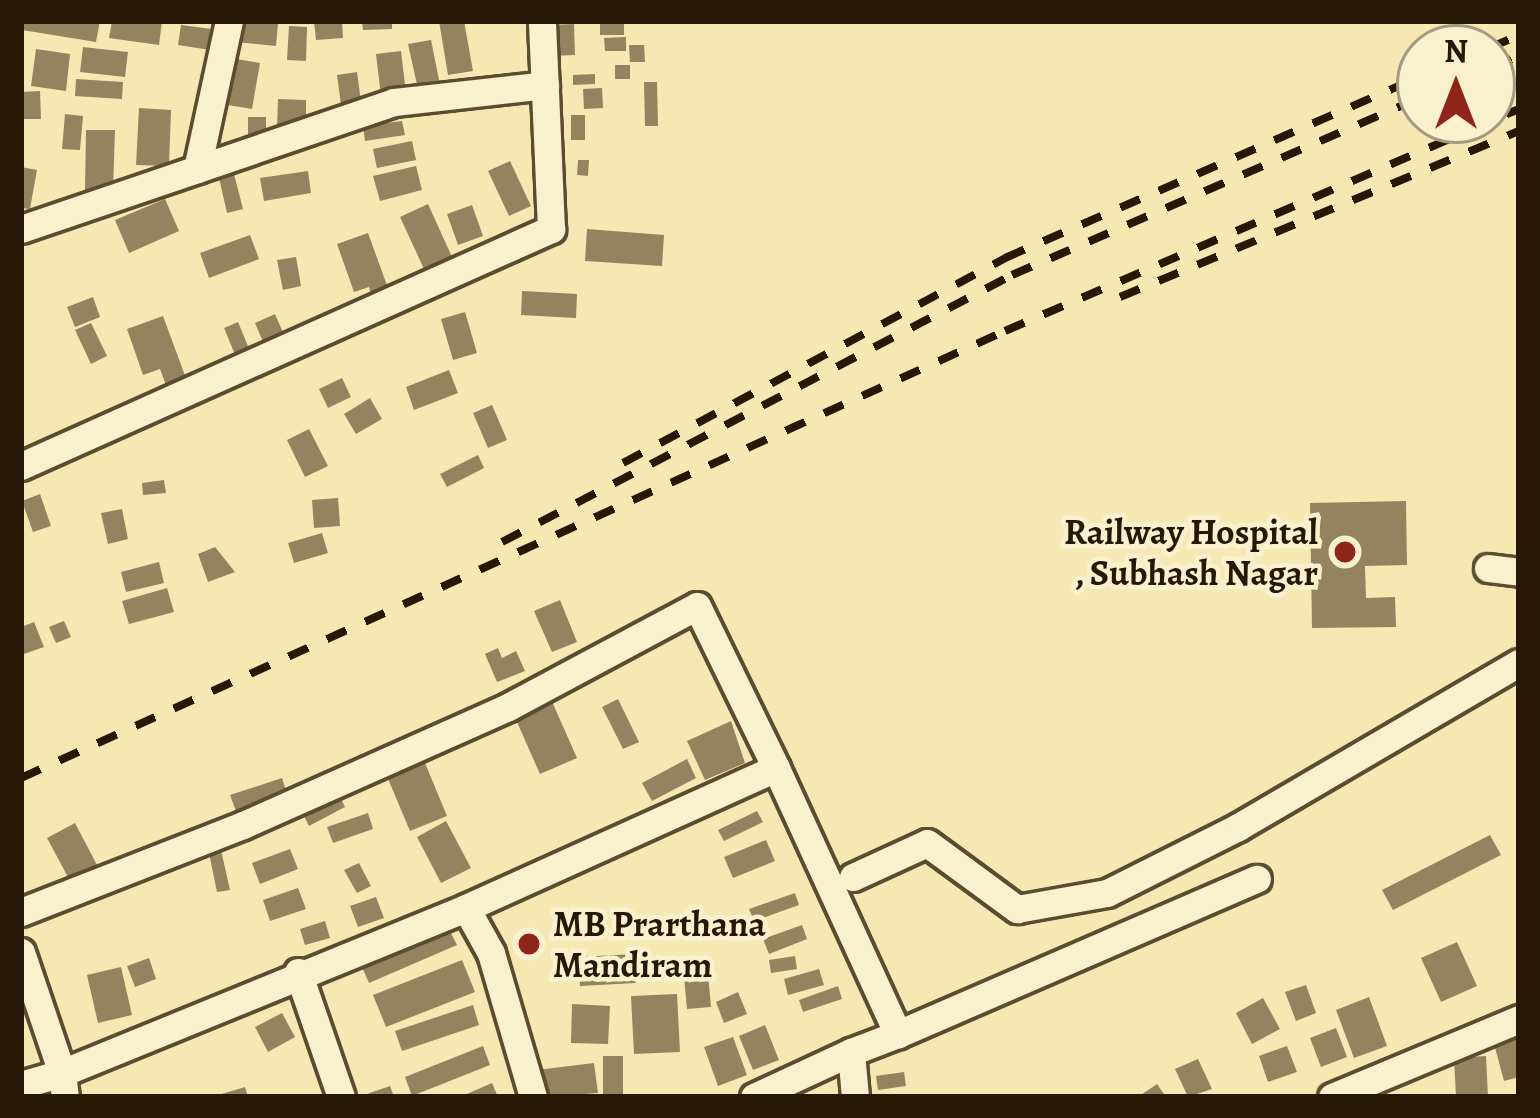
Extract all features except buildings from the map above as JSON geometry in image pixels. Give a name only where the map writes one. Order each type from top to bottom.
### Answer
[{"type":"street","points":[[197,169],[229,21]]},
{"type":"street","points":[[21,466],[551,229],[542,21]]},
{"type":"street","points":[[21,229],[394,102],[544,85]]},
{"type":"street","points":[[1488,568],[1519,572]]},
{"type":"street","points":[[21,912],[243,825],[508,707],[697,606],[898,1034]]},
{"type":"street","points":[[853,877],[927,843],[1017,909],[1107,892],[1238,827],[1519,663]]},
{"type":"street","points":[[21,1085],[64,1085],[298,972],[466,908],[776,768]]},
{"type":"street","points":[[754,1097],[1257,879]]},
{"type":"street","points":[[466,908],[491,953],[533,1097]]},
{"type":"street","points":[[21,952],[64,1085]]},
{"type":"street","points":[[298,972],[341,1097]]},
{"type":"street","points":[[1333,1097],[1519,1019]]},
{"type":"street","points":[[850,1052],[855,1097]]},
{"type":"railway","points":[[623,463],[1005,258],[1396,87]]},
{"type":"railway","points":[[502,542],[1012,275],[1396,108]]},
{"type":"railway","points":[[21,778],[1005,331],[1519,109]]},
{"type":"railway","points":[[1120,297],[1519,131]]},
{"type":"place","name":"Railway Hospital , Subhash Nagar","points":[[1345,552]]},
{"type":"place","name":"MB Prarthana Mandiram","points":[[529,944]]}]
